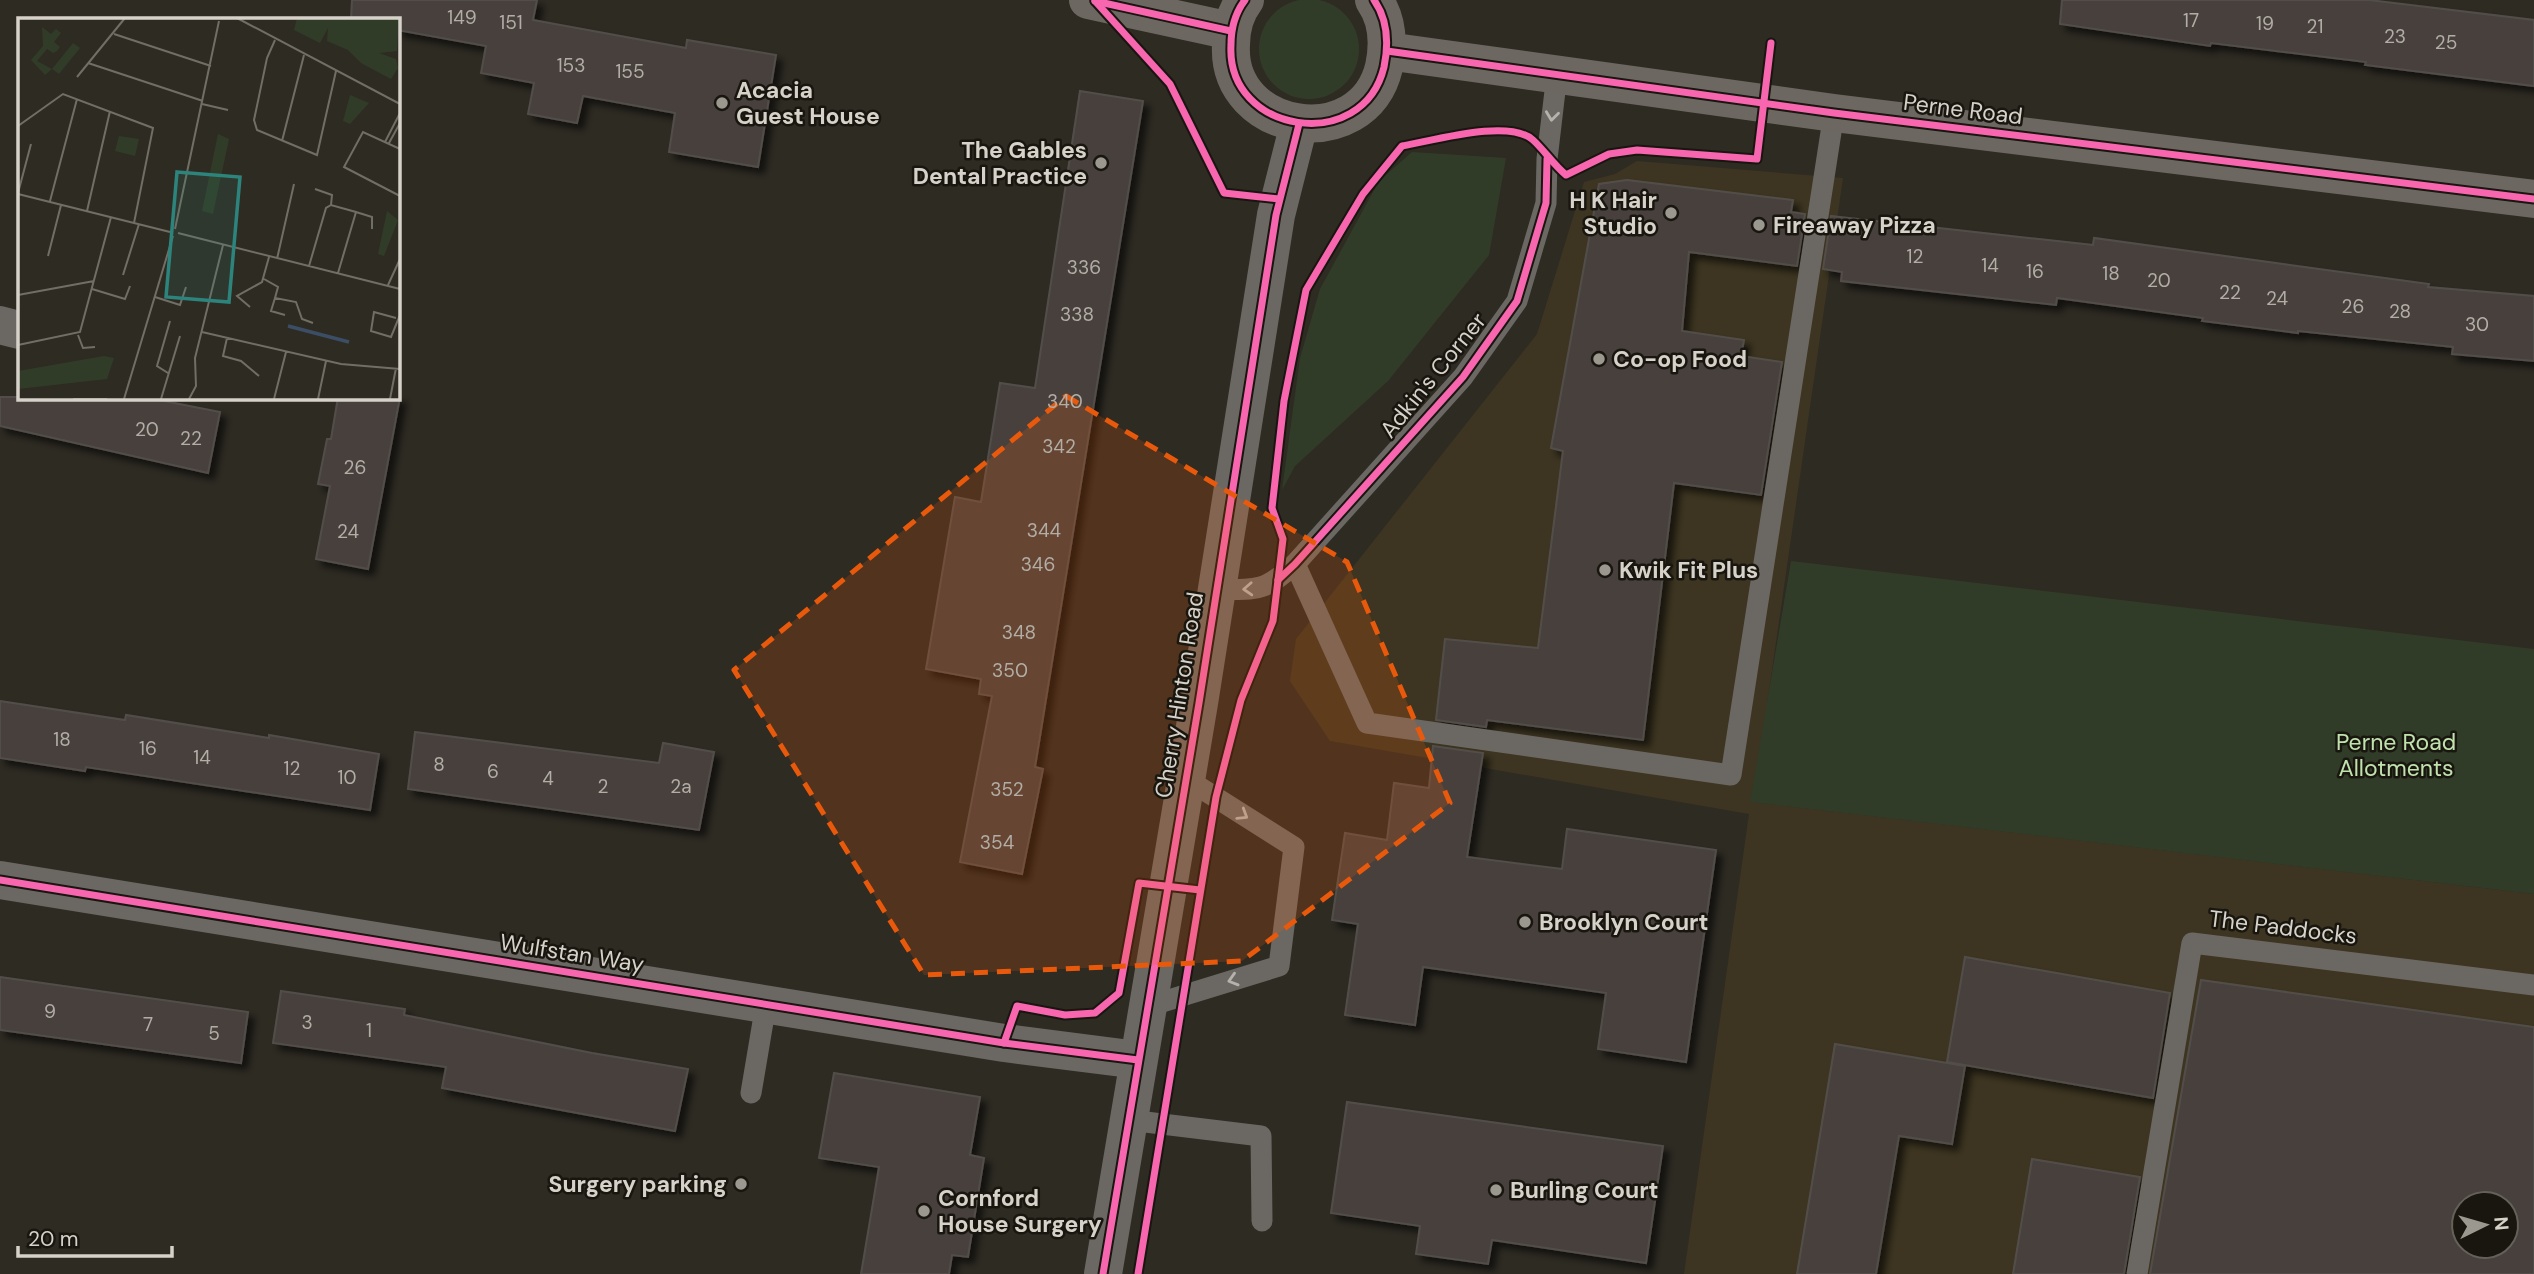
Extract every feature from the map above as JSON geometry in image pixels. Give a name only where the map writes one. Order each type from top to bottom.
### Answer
[{"type":"main road","points":[[1088,0],[1238,15],[1230,56],[1238,81],[1253,102],[1274,117],[1299,124],[1324,123],[1346,116],[1367,101],[1380,80],[1387,51],[1387,29],[1374,0]]},
{"type":"main road","name":"Perne Road","points":[[1387,51],[1834,113],[2534,200]]},
{"type":"street","name":"Cherry Hinton Road","points":[[1104,1274],[1276,215],[1299,124]]},
{"type":"street","points":[[0,325],[18,330]]},
{"type":"street","name":"Wulfstan Way","points":[[0,880],[1004,1043],[1138,1060]]},
{"type":"lane","name":"Adkin's Corner","points":[[1216,589],[1256,590],[1278,580],[1295,564],[1463,377],[1517,300],[1545,203],[1557,74]]},
{"type":"lane","points":[[1295,564],[1367,723],[1731,775],[1834,113]]},
{"type":"lane","points":[[1146,1007],[1279,966],[1294,847],[1185,778]]},
{"type":"lane","name":"The Paddocks","points":[[2137,1274],[2192,943],[2534,985]]},
{"type":"lane","points":[[751,1093],[766,1004]]},
{"type":"lane","points":[[1129,1120],[1261,1136],[1262,1220]]},
{"type":"highlighted area","points":[[1066,396],[1347,562],[1450,803],[1242,961],[924,975],[734,670]]},
{"type":"shaded area","points":[[1637,161],[1843,178],[1753,802],[2534,894],[2534,1274],[1684,1274],[1749,814],[1330,741],[1290,681],[1296,639],[1537,334],[1584,182],[1615,174]]},
{"type":"green space","points":[[1309,-1],[1328,2],[1345,13],[1356,30],[1359,49],[1356,68],[1345,85],[1328,96],[1309,99],[1290,96],[1273,85],[1262,68],[1259,49],[1262,30],[1273,13],[1290,2]]},
{"type":"green space","points":[[1412,152],[1506,158],[1489,255],[1388,381],[1295,466],[1282,490],[1300,358],[1320,289],[1379,181]]},
{"type":"green space","name":"Perne Road Allotments","points":[[1791,561],[2534,649],[2534,894],[1750,802]]},
{"type":"building","points":[[352,0],[537,0],[533,20],[686,48],[687,40],[776,55],[758,167],[669,152],[675,113],[583,96],[577,123],[528,114],[534,83],[481,73],[486,46],[399,30],[399,18],[351,18]]},
{"type":"building","points":[[2062,0],[2369,0],[2534,20],[2534,86],[2365,65],[2366,62],[2211,43],[2210,46],[2060,24]]},
{"type":"building","points":[[1080,91],[1143,101],[1035,767],[1043,769],[1022,874],[960,862],[992,696],[979,694],[981,679],[926,669],[955,497],[981,502],[1000,383],[1035,388]]},
{"type":"building","points":[[1627,180],[1793,200],[1791,212],[1805,214],[1797,266],[1689,252],[1682,331],[1744,340],[1741,356],[1782,362],[1761,495],[1674,483],[1643,740],[1487,720],[1486,727],[1436,720],[1445,639],[1538,648],[1563,451],[1551,448],[1599,184]]},
{"type":"building","points":[[1831,216],[2093,245],[2094,238],[2429,284],[2428,287],[2534,296],[2534,361],[2452,354],[2453,347],[2202,321],[2203,318],[2057,298],[2056,305],[1841,281],[1842,272],[1823,269]]},
{"type":"building","points":[[0,397],[154,399],[220,412],[208,473],[0,426]]},
{"type":"building","points":[[400,397],[368,569],[316,559],[330,486],[318,484],[327,439],[331,439],[338,399]]},
{"type":"building","points":[[0,701],[125,720],[126,715],[379,754],[370,810],[86,767],[85,771],[0,758]]},
{"type":"building","points":[[415,732],[659,763],[663,743],[714,752],[699,830],[408,789]]},
{"type":"building","name":"Brooklyn Court","points":[[1433,746],[1483,753],[1467,857],[1562,869],[1567,829],[1716,850],[1686,1062],[1598,1049],[1606,993],[1423,967],[1415,1025],[1345,1015],[1358,924],[1332,920],[1345,833],[1387,840],[1394,783],[1429,788]]},
{"type":"building","points":[[1965,957],[2170,993],[2153,1098],[1947,1062]]},
{"type":"building","points":[[0,977],[248,1012],[241,1063],[0,1030]]},
{"type":"building","points":[[2201,980],[2534,1027],[2534,1274],[2150,1274]]},
{"type":"building","points":[[281,991],[405,1009],[404,1015],[592,1053],[688,1069],[675,1131],[442,1088],[446,1067],[273,1043]]},
{"type":"building","points":[[1835,1044],[1965,1066],[1952,1144],[1899,1136],[1876,1274],[1797,1274]]},
{"type":"building","name":"Cornford House Surgery","points":[[834,1073],[980,1097],[970,1155],[984,1158],[968,1257],[952,1255],[949,1274],[861,1274],[879,1167],[819,1158]]},
{"type":"building","name":"Burling Court","points":[[1347,1102],[1663,1146],[1646,1263],[1492,1240],[1488,1264],[1416,1254],[1420,1226],[1331,1213]]},
{"type":"building","points":[[2032,1159],[2140,1177],[2124,1274],[2013,1274]]},
{"type":"cycle path","points":[[1245,0],[1236,16],[1232,33],[1235,75],[1250,98],[1272,114],[1298,122],[1325,122],[1351,113],[1371,95],[1384,67],[1387,49],[1385,24],[1374,0]]},
{"type":"cycle path","points":[[1095,1],[1170,84],[1224,193],[1279,199]]},
{"type":"cycle path","points":[[1095,1],[1231,31]]},
{"type":"cycle path","points":[[1138,1274],[1216,797],[1241,700],[1273,621],[1283,539],[1272,508],[1284,401],[1306,290],[1363,194],[1402,146],[1470,133],[1507,131],[1533,140],[1566,175],[1609,154],[1637,150],[1757,159],[1771,43]]},
{"type":"cycle path","points":[[1387,51],[1834,113],[2534,199]]},
{"type":"cycle path","points":[[1103,1274],[1199,703],[1276,215],[1299,124]]},
{"type":"cycle path","points":[[1278,580],[1463,377],[1517,301],[1546,203],[1547,159]]},
{"type":"cycle path","points":[[0,880],[1004,1043],[1138,1060]]},
{"type":"cycle path","points":[[1004,1043],[1017,1006],[1065,1015],[1095,1013],[1119,993],[1139,883],[1200,890]]},
{"type":"place","name":"Acacia Guest House","points":[[722,103]]},
{"type":"place","name":"The Gables Dental Practice","points":[[1101,163]]},
{"type":"place","name":"H K Hair Studio","points":[[1671,213]]},
{"type":"place","name":"Fireaway Pizza","points":[[1759,225]]},
{"type":"place","name":"Co-op Food","points":[[1599,359]]},
{"type":"place","name":"Kwik Fit Plus","points":[[1605,570]]},
{"type":"place","name":"Brooklyn Court","points":[[1525,922]]},
{"type":"place","name":"Surgery parking","points":[[741,1184]]},
{"type":"place","name":"Burling Court","points":[[1496,1190]]},
{"type":"place","name":"Cornford House Surgery","points":[[924,1211]]}]
